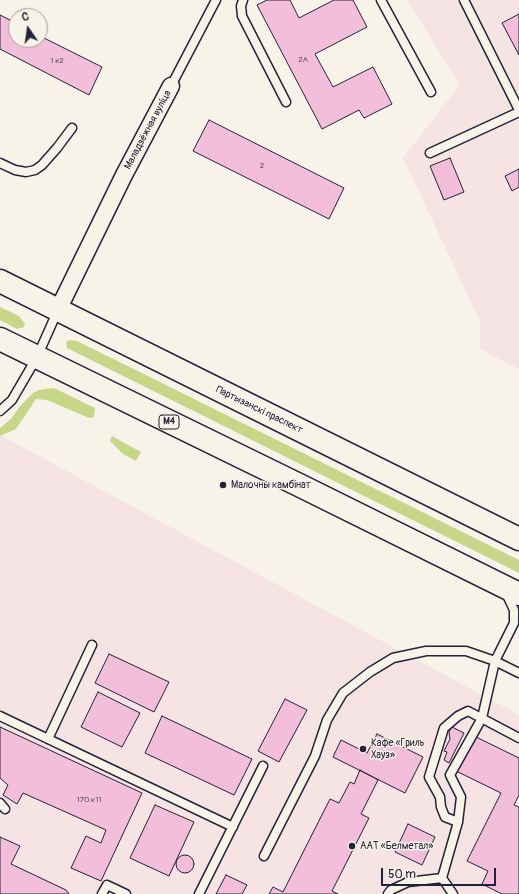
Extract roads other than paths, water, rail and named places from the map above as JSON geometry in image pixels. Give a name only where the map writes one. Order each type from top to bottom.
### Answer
[{"type":"highway","name":"Партызанскі праспект","points":[[0,281],[519,539]]},
{"type":"highway","name":"М4","points":[[0,339],[510,590]]},
{"type":"street","name":"Маладзёжная вуліца","points":[[58,310],[124,175],[171,86]]},
{"type":"lane","points":[[171,86],[216,0]]},
{"type":"lane","points":[[243,0],[241,6],[242,16],[286,102]]},
{"type":"lane","points":[[381,0],[431,92]]},
{"type":"lane","points":[[430,153],[519,111],[464,0]]},
{"type":"lane","points":[[0,163],[15,170],[26,172],[35,170],[47,160],[72,128]]},
{"type":"lane","points":[[0,411],[12,400],[37,357],[58,310]]},
{"type":"lane","points":[[442,878],[458,822],[461,797],[450,775],[482,718],[495,661],[516,622],[510,598],[510,590]]},
{"type":"lane","points":[[48,739],[92,645]]},
{"type":"lane","points":[[264,856],[315,756],[327,720],[343,693],[370,672],[393,658],[426,651],[466,651],[495,661],[519,673]]},
{"type":"lane","points":[[458,822],[445,817],[441,807],[440,797],[429,777],[444,728],[458,716],[468,711],[519,738]]},
{"type":"lane","points":[[0,716],[233,827]]},
{"type":"lane","points":[[199,894],[263,766]]},
{"type":"lane","points":[[388,894],[391,890],[408,882],[442,878]]},
{"type":"lane","points":[[442,878],[453,894]]},
{"type":"lane","points":[[102,894],[107,885],[126,894]]},
{"type":"place","name":"Малочны камбінат","points":[[223,485]]},
{"type":"place","name":"Кафе «Гриль Хауз»","points":[[363,749]]},
{"type":"place","name":"ААТ «Белметал»","points":[[352,846]]}]
